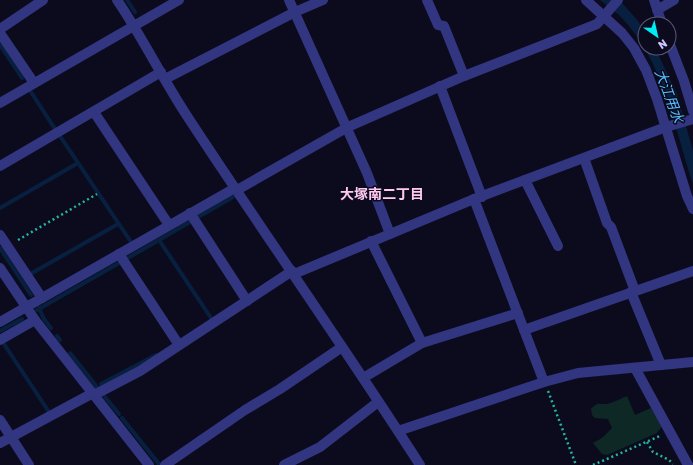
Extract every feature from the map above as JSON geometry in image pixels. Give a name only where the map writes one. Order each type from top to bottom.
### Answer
[{"type":"street","points":[[0,29],[43,0]]},
{"type":"street","points":[[116,0],[134,26],[188,117],[293,272],[420,465]]},
{"type":"street","points":[[0,103],[179,0]]},
{"type":"street","points":[[289,0],[368,173],[390,234]]},
{"type":"street","points":[[0,166],[94,112],[163,76],[323,0]]},
{"type":"street","points":[[427,0],[438,25],[444,26],[464,76]]},
{"type":"street","points":[[586,0],[605,15],[634,48],[657,99],[687,196],[693,209]]},
{"type":"street","points":[[0,322],[190,213],[348,127],[464,76],[597,24],[618,0]]},
{"type":"street","points":[[659,16],[655,5],[674,0]]},
{"type":"street","points":[[0,33],[34,83]]},
{"type":"street","points":[[674,56],[693,111]]},
{"type":"street","points":[[440,86],[518,313],[544,382]]},
{"type":"street","points":[[94,112],[170,225]]},
{"type":"street","points":[[0,443],[140,371],[247,300],[293,272],[525,180],[666,127],[693,119]]},
{"type":"street","points":[[584,158],[607,223],[611,227],[633,292],[661,365]]},
{"type":"street","points":[[525,180],[558,246]]},
{"type":"street","points":[[190,213],[247,300]]},
{"type":"street","points":[[0,235],[42,298]]},
{"type":"street","points":[[371,241],[422,343]]},
{"type":"street","points":[[119,254],[179,345]]},
{"type":"street","points":[[0,268],[35,320],[149,465]]},
{"type":"street","points":[[524,330],[693,271]]},
{"type":"street","points":[[363,378],[422,343],[518,313]]},
{"type":"street","points":[[0,340],[35,320]]},
{"type":"street","points":[[165,465],[342,346]]},
{"type":"street","points":[[398,431],[544,382],[578,373],[693,362]]},
{"type":"street","points":[[635,368],[688,465]]},
{"type":"street","points":[[284,465],[320,447],[378,402]]},
{"type":"street","points":[[0,420],[29,465]]},
{"type":"path","points":[[8,246],[97,194]]},
{"type":"path","points":[[544,382],[562,424],[576,465]]},
{"type":"path","points":[[593,465],[647,442],[653,452],[669,460],[673,465]]},
{"type":"green space","points":[[627,396],[635,415],[651,408],[662,426],[657,433],[607,455],[602,454],[593,443],[602,438],[612,428],[608,419],[595,418],[592,415],[591,409],[595,405],[611,403]]},
{"type":"water","points":[[600,0],[618,0],[623,4],[637,20],[637,36],[621,17]]},
{"type":"water","name":"大江用水","points":[[649,56],[659,56],[677,94],[693,151],[693,184],[666,96],[658,74]]},
{"type":"waterway","points":[[127,0],[135,12]]},
{"type":"waterway","points":[[0,45],[22,78]]},
{"type":"waterway","points":[[31,92],[55,129]]},
{"type":"waterway","points":[[60,136],[131,242]]},
{"type":"waterway","points":[[0,208],[78,163]]},
{"type":"waterway","points":[[200,216],[233,197]]},
{"type":"waterway","points":[[128,258],[190,222]]},
{"type":"waterway","points":[[32,273],[118,224]]},
{"type":"waterway","points":[[159,240],[211,318]]},
{"type":"waterway","points":[[0,248],[31,295]]},
{"type":"waterway","points":[[37,310],[119,263]]},
{"type":"waterway","points":[[39,308],[44,319],[51,328]]},
{"type":"waterway","points":[[0,331],[22,319]]},
{"type":"waterway","points":[[57,336],[60,340]]},
{"type":"waterway","points":[[4,344],[49,412]]},
{"type":"waterway","points":[[70,353],[97,387]]},
{"type":"waterway","points":[[101,384],[156,355]]},
{"type":"waterway","points":[[105,397],[119,414]]},
{"type":"waterway","points":[[122,418],[159,464]]},
{"type":"district","name":"大塚南二丁目","points":[[382,194]]}]
